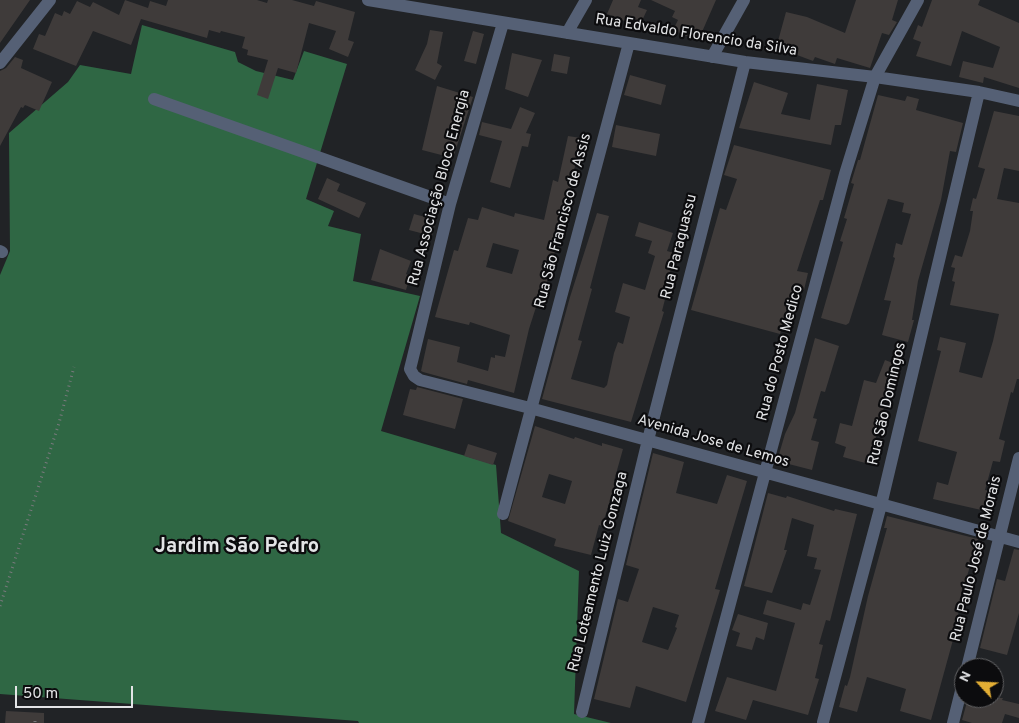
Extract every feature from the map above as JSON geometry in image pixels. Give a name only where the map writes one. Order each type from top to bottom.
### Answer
[{"type":"street","points":[[0,63],[50,0]]},
{"type":"street","name":"Rua Edvaldo Florencio da Silva","points":[[368,0],[744,62],[875,77],[979,92],[1019,101]]},
{"type":"street","points":[[567,33],[586,0]]},
{"type":"street","points":[[712,57],[744,0]]},
{"type":"street","name":"Rua do Posto Medico","points":[[698,723],[766,474],[844,174],[875,77],[918,0]]},
{"type":"street","name":"Rua Associação Bloco Energia","points":[[412,361],[450,204],[503,23]]},
{"type":"street","name":"Rua São Francisco de Assis","points":[[503,514],[629,43]]},
{"type":"street","name":"Rua Paraguassu","points":[[648,440],[744,62]]},
{"type":"street","name":"Rua São Domingos","points":[[823,722],[881,505],[979,92]]},
{"type":"street","points":[[154,99],[450,204]]},
{"type":"street","name":"Avenida Jose de Lemos","points":[[412,361],[410,369],[414,376],[420,380],[530,408],[1019,542]]},
{"type":"street","name":"Rua Loteamento Luiz Gonzaga","points":[[582,712],[648,440]]},
{"type":"street","name":"Rua Paulo José de Morais","points":[[970,658],[1019,458]]},
{"type":"street","points":[[953,723],[957,708]]},
{"type":"path","points":[[0,606],[59,422],[74,367]]},
{"type":"green space","points":[[142,25],[235,52],[238,62],[256,71],[293,80],[304,51],[347,64],[306,199],[334,211],[328,226],[361,234],[353,281],[420,296],[381,431],[496,465],[501,533],[579,571],[574,714],[611,723],[359,723],[358,721],[0,694],[0,275],[10,251],[9,133],[68,82],[80,65],[131,74]]},
{"type":"building","points":[[0,0],[30,0],[0,43]]},
{"type":"building","points":[[125,0],[148,8],[150,1],[166,6],[168,0],[257,0],[267,3],[268,0],[292,0],[314,6],[316,1],[355,12],[348,40],[354,42],[348,57],[329,49],[336,31],[309,23],[296,73],[278,68],[268,99],[257,95],[268,60],[247,55],[248,50],[242,48],[245,37],[221,31],[220,33],[209,30],[207,38],[141,19],[131,45],[93,31],[76,66],[33,49],[39,34],[45,36],[55,13],[62,16],[64,11],[70,14],[77,1],[90,7],[93,2],[119,15]]},
{"type":"building","points":[[613,0],[641,0],[638,7],[647,10],[639,27],[607,14]]},
{"type":"building","points":[[651,0],[716,0],[698,41],[673,30],[678,20],[672,17],[675,11]]},
{"type":"building","points":[[856,0],[898,0],[892,20],[897,22],[889,35],[882,33],[870,68],[837,58],[835,64],[815,57],[813,61],[797,55],[775,52],[786,12],[807,17],[845,33]]},
{"type":"building","points":[[932,0],[980,0],[978,5],[1019,23],[1019,88],[984,77],[983,83],[959,77],[963,61],[993,68],[1000,47],[962,31],[951,66],[916,56],[921,42],[913,39],[918,25],[922,27]]},
{"type":"building","points":[[430,30],[443,32],[437,63],[442,66],[435,80],[415,70],[427,44]]},
{"type":"building","points":[[473,31],[484,34],[476,64],[464,61]]},
{"type":"building","points":[[512,53],[542,60],[528,97],[505,89]]},
{"type":"building","points":[[554,54],[570,57],[567,74],[551,71]]},
{"type":"building","points":[[15,57],[23,60],[21,68],[52,82],[39,111],[25,105],[23,108],[21,107],[0,146],[0,71],[6,68]]},
{"type":"building","points":[[630,75],[666,85],[661,105],[624,95]]},
{"type":"building","points":[[754,82],[788,93],[781,114],[810,120],[817,84],[848,90],[841,125],[835,125],[831,145],[739,128]]},
{"type":"building","points":[[437,86],[473,97],[453,158],[422,150]]},
{"type":"building","points":[[878,95],[905,101],[907,96],[919,99],[916,110],[963,123],[956,152],[950,151],[941,200],[918,281],[912,320],[914,320],[908,342],[882,335],[891,301],[884,300],[895,258],[893,257],[896,243],[902,245],[911,214],[902,212],[904,203],[888,199],[849,323],[846,325],[821,318],[843,242],[840,241],[847,219],[844,218],[854,184],[851,183],[858,160],[860,160]]},
{"type":"building","points":[[520,107],[535,113],[526,133],[531,134],[528,147],[522,146],[510,188],[490,182],[502,141],[479,135],[482,122],[511,129]]},
{"type":"building","points":[[994,111],[1019,116],[1019,171],[1004,168],[997,199],[1019,203],[1019,379],[1017,379],[1013,393],[1011,392],[999,439],[1005,441],[1000,462],[993,461],[985,490],[994,492],[990,512],[933,499],[937,482],[948,485],[957,452],[918,441],[941,351],[937,350],[940,337],[966,343],[959,372],[982,378],[993,341],[999,314],[950,305],[955,282],[952,281],[955,268],[951,267],[955,255],[962,257],[970,231],[973,211],[970,211],[973,198],[976,199],[985,169],[978,167]]},
{"type":"building","points":[[616,125],[660,134],[656,156],[612,147]]},
{"type":"building","points":[[568,136],[581,138],[569,194],[567,193],[562,225],[541,305],[537,304],[529,329],[514,393],[468,380],[467,384],[421,371],[428,339],[460,347],[457,362],[488,371],[491,357],[495,358],[495,355],[505,357],[510,335],[470,322],[469,325],[435,317],[454,250],[458,251],[468,218],[478,220],[482,207],[514,217],[515,213],[544,220],[553,180],[558,182]],"holes":[[[493,243],[519,250],[512,274],[486,267]]]},
{"type":"building","points":[[734,145],[831,170],[823,200],[820,200],[797,271],[808,273],[804,290],[793,288],[780,334],[691,310],[720,208],[726,210],[737,179],[724,175]]},
{"type":"building","points":[[327,178],[340,184],[337,191],[366,203],[359,218],[318,199]]},
{"type":"building","points":[[597,213],[609,216],[590,288],[592,289],[578,340],[582,341],[571,379],[604,388],[607,385],[618,342],[623,344],[630,317],[615,312],[623,283],[645,290],[655,256],[648,253],[652,241],[635,236],[639,222],[673,233],[667,251],[674,253],[670,264],[672,264],[669,276],[671,276],[662,311],[664,312],[631,422],[542,399],[570,297]]},
{"type":"building","points":[[414,214],[436,220],[432,236],[409,230]]},
{"type":"building","points":[[380,249],[411,261],[406,274],[410,276],[406,290],[371,280]]},
{"type":"building","points":[[815,338],[839,346],[825,392],[821,391],[813,418],[817,419],[811,440],[819,442],[812,470],[777,461],[785,434],[795,413]]},
{"type":"building","points":[[885,360],[898,365],[887,396],[869,464],[843,457],[846,447],[835,443],[840,423],[852,426],[864,380],[876,383]]},
{"type":"building","points":[[417,387],[463,399],[455,429],[403,415],[410,389],[416,390]]},
{"type":"building","points":[[535,426],[574,439],[575,437],[602,446],[602,443],[623,449],[614,481],[616,482],[602,526],[599,525],[591,555],[554,546],[556,539],[508,521]],"holes":[[[549,474],[572,481],[565,504],[542,497]]]},
{"type":"building","points":[[468,444],[497,453],[493,465],[464,456]]},
{"type":"building","points":[[653,453],[684,462],[676,493],[717,504],[727,475],[747,481],[715,589],[720,590],[686,702],[636,686],[630,708],[594,699],[618,599],[628,602],[639,569],[626,565]],"holes":[[[653,607],[679,615],[675,627],[677,628],[668,650],[642,642]]]},
{"type":"building","points":[[768,493],[786,498],[787,496],[834,511],[835,509],[857,514],[830,621],[826,620],[819,644],[823,645],[815,678],[819,679],[808,715],[753,700],[746,720],[715,711],[727,677],[776,691],[795,623],[763,614],[767,600],[801,610],[803,603],[810,605],[821,570],[814,569],[817,558],[807,556],[814,525],[792,518],[784,550],[787,550],[772,593],[744,586]]},
{"type":"building","points":[[887,516],[978,539],[965,583],[963,582],[956,629],[931,720],[900,711],[906,689],[867,677],[857,712],[839,707],[845,685],[847,686],[850,677],[868,596],[887,528],[884,528]]},
{"type":"building","points":[[1014,549],[1019,550],[1019,613],[1007,655],[980,648],[997,579],[1005,581]]},
{"type":"building","points":[[738,614],[768,623],[764,640],[756,637],[752,650],[736,646],[740,633],[732,630]]},
{"type":"building","points":[[1004,700],[1019,704],[1019,718],[1005,714],[1002,723],[972,723],[962,720],[965,708],[1004,708]]},
{"type":"building","points":[[6,711],[44,713],[44,723],[5,723]]},
{"type":"district","name":"Jardim São Pedro","points":[[237,548]]}]
